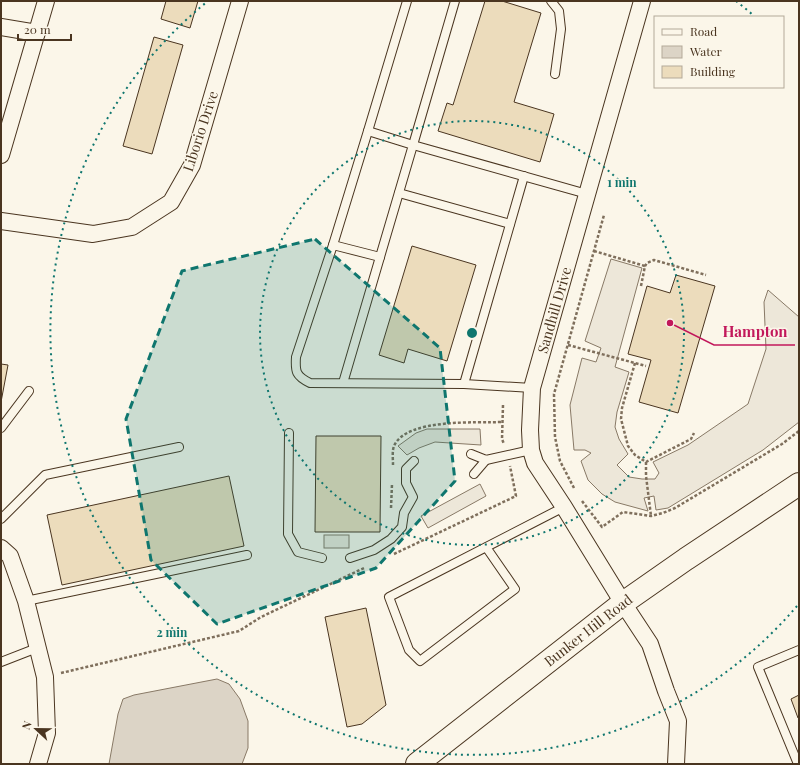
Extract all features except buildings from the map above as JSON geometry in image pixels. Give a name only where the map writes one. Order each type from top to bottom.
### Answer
[{"type":"main road","name":"Bunker Hill Road","points":[[766,505],[799,473]]},
{"type":"main road","name":"Bunker Hill Road","points":[[417,764],[623,603],[799,484]]},
{"type":"street","points":[[1,155],[46,1]]},
{"type":"street","name":"Liborio Drive","points":[[1,220],[93,234],[132,227],[171,202],[192,165],[240,1]]},
{"type":"street","name":"Sandhill Drive","points":[[642,1],[532,388],[530,430],[531,450],[535,463],[650,644],[678,721],[676,764]]},
{"type":"street","points":[[1,27],[37,33]]},
{"type":"street","points":[[1,548],[10,556],[26,601],[45,677],[47,733],[38,764]]},
{"type":"lane","points":[[407,1],[333,245],[296,357],[295,368],[300,378],[310,383],[464,384],[532,388]]},
{"type":"lane","points":[[343,383],[455,1]]},
{"type":"lane","points":[[551,1],[559,11],[561,29],[555,74]]},
{"type":"lane","points":[[368,131],[587,194]]},
{"type":"lane","points":[[464,384],[524,176]]},
{"type":"lane","points":[[399,193],[510,224]]},
{"type":"lane","points":[[333,245],[380,257]]},
{"type":"lane","points":[[1,428],[29,391]]},
{"type":"lane","points":[[289,433],[288,534],[298,552],[322,558]]},
{"type":"lane","points":[[1,519],[45,475],[179,447]]},
{"type":"lane","points":[[471,454],[486,460],[531,450]]},
{"type":"lane","points":[[474,474],[486,460]]},
{"type":"lane","points":[[350,558],[374,550],[391,539],[402,526],[404,513],[413,497],[406,482],[406,469],[414,461]]},
{"type":"lane","points":[[486,547],[515,589],[420,661],[409,650],[389,597],[486,547],[564,507]]},
{"type":"lane","points":[[26,601],[247,555]]},
{"type":"lane","points":[[1,662],[37,648]]},
{"type":"lane","points":[[798,764],[758,667],[799,650]]},
{"type":"path","points":[[576,493],[560,461],[555,437],[554,394],[604,215]]},
{"type":"path","points":[[594,252],[645,266]]},
{"type":"path","points":[[641,286],[645,266],[647,263],[654,260],[706,275]]},
{"type":"path","points":[[568,345],[646,366]]},
{"type":"path","points":[[635,363],[622,408],[621,419],[628,446],[635,455],[646,462]]},
{"type":"path","points":[[389,557],[516,496],[508,456],[502,439],[503,405]]},
{"type":"path","points":[[580,499],[602,528],[623,512],[651,516],[663,514],[691,500],[782,444],[799,431]]},
{"type":"path","points":[[646,462],[691,439],[694,434]]},
{"type":"path","points":[[646,462],[646,476],[651,516]]},
{"type":"path","points":[[45,677],[239,631],[261,617],[367,567]]},
{"type":"highlighted area","points":[[315,239],[440,348],[455,481],[376,568],[217,624],[151,560],[126,419],[182,271]]},
{"type":"shaded area","points":[[611,259],[642,268],[615,367],[629,372],[617,412],[615,427],[619,439],[628,454],[617,465],[629,477],[655,479],[659,473],[653,462],[688,445],[748,404],[766,349],[764,302],[768,290],[799,317],[799,422],[763,450],[668,508],[656,510],[654,496],[644,498],[648,511],[615,502],[602,494],[588,480],[581,461],[591,453],[585,450],[574,450],[570,405],[582,358],[596,362],[601,348],[585,341]]},
{"type":"shaded area","points":[[427,429],[480,429],[481,445],[435,442],[419,448],[407,455],[398,446],[416,433]]},
{"type":"shaded area","points":[[480,484],[486,496],[428,528],[421,516]]},
{"type":"shaded area","points":[[324,535],[349,535],[349,548],[324,548]]},
{"type":"water","points":[[217,679],[229,684],[240,699],[248,721],[248,748],[242,764],[109,764],[118,714],[123,699],[134,695]]},
{"type":"place","name":"Hampton","points":[[670,323]]}]
